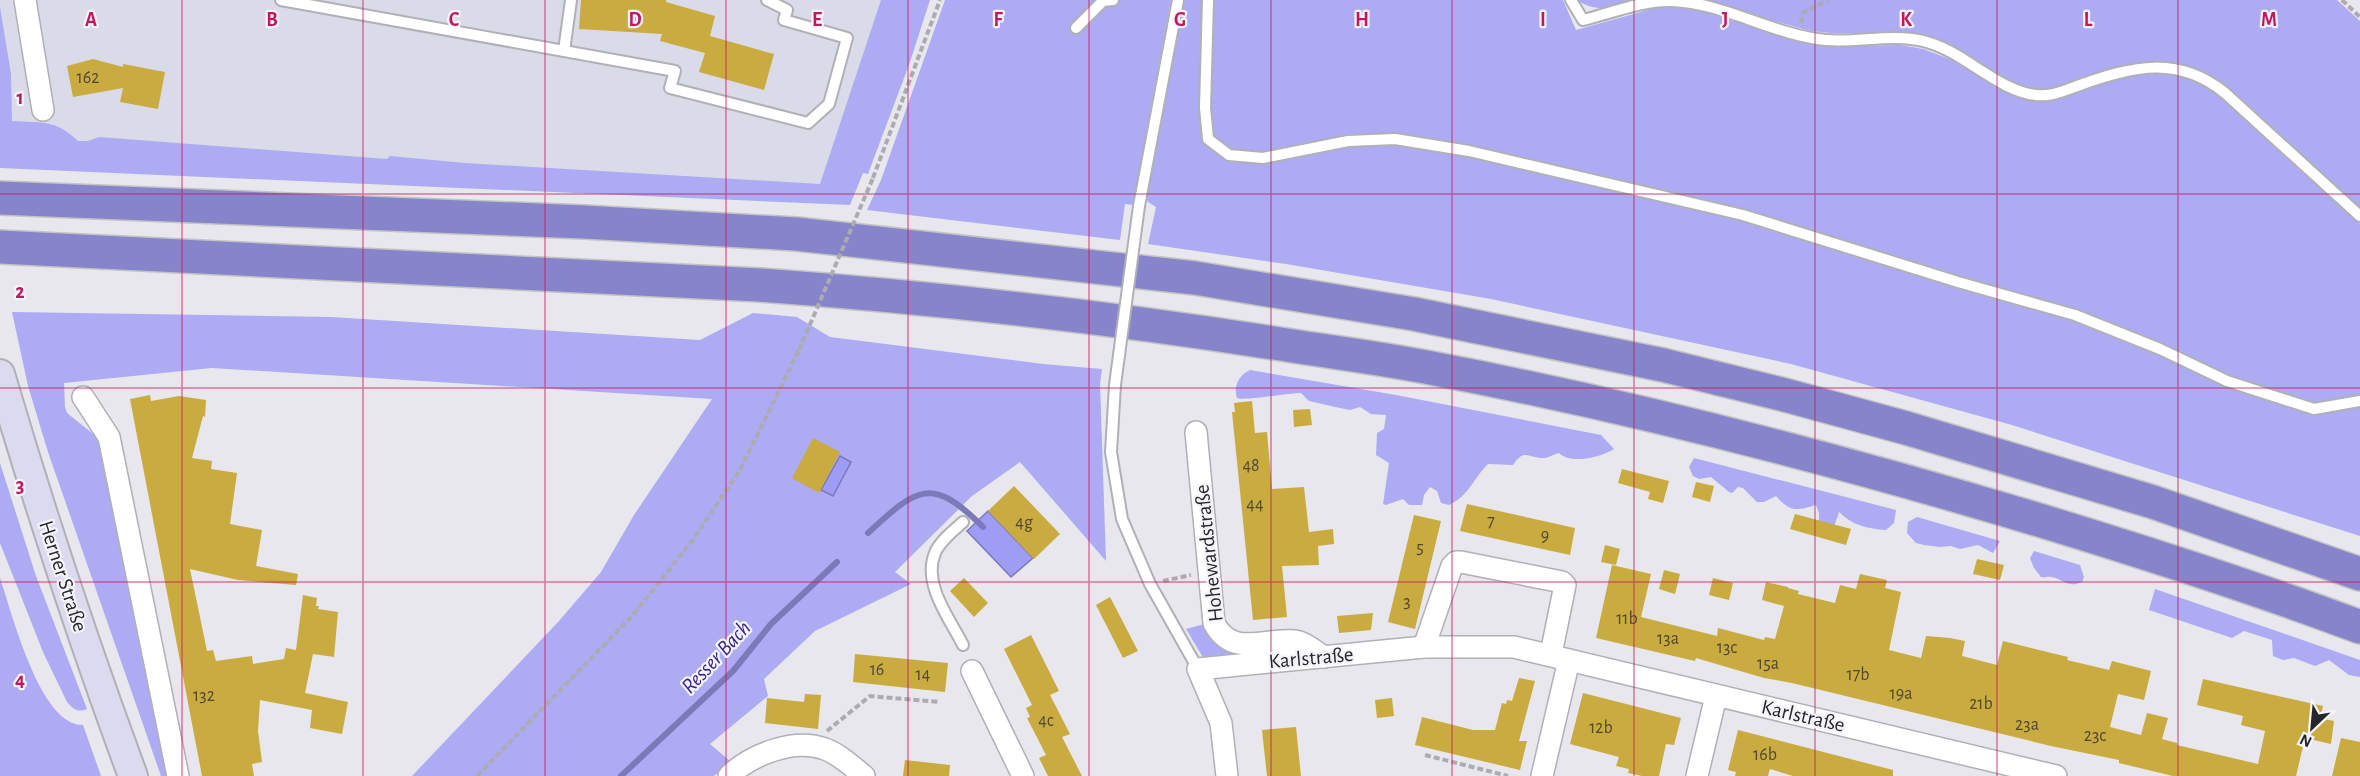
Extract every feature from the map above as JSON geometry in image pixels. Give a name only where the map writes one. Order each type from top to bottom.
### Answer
[{"type":"highway","points":[[0,198],[584,222],[796,234],[1196,278],[1414,314],[1663,365],[1785,394],[2153,502],[2360,574]]},
{"type":"highway","points":[[0,247],[760,285],[856,292],[1020,308],[1188,330],[1430,368],[1644,413],[1892,476],[2146,554],[2297,603],[2360,627]]},
{"type":"main road","name":"Herner Straße","points":[[0,374],[31,480],[78,622],[133,776]]},
{"type":"street","points":[[25,0],[43,110]]},
{"type":"street","points":[[83,397],[109,437],[178,776]]},
{"type":"street","name":"Hohewardstraße","points":[[1196,432],[1214,623],[1219,634],[1239,645],[1297,641],[1324,657]]},
{"type":"street","points":[[1424,648],[1452,566],[1456,562],[1562,582],[1565,585],[1560,657],[1542,776]]},
{"type":"street","name":"Karlstraße","points":[[1198,669],[1424,648],[1514,647],[2056,776]]},
{"type":"street","points":[[1198,669],[1221,723],[1227,776]]},
{"type":"street","points":[[972,671],[1023,776]]},
{"type":"street","points":[[1697,776],[1716,696]]},
{"type":"street","points":[[729,776],[758,756],[782,748],[807,746],[825,749],[864,776]]},
{"type":"lane","points":[[281,0],[675,71],[670,88],[808,123],[829,104],[847,38],[784,20],[787,10],[767,0]]},
{"type":"lane","points":[[564,51],[571,0]]},
{"type":"lane","points":[[1076,28],[1103,1],[1113,0]]},
{"type":"lane","points":[[1178,0],[1139,206],[1115,385],[1112,452],[1122,519],[1150,584],[1198,669]]},
{"type":"lane","points":[[1208,0],[1205,108],[1208,139],[1229,155],[1263,158],[1348,141],[1395,139],[1469,151],[1743,215],[2074,315],[2160,349],[2227,381],[2314,409],[2360,400]]},
{"type":"lane","points":[[1571,0],[1583,20],[1655,2],[1672,1],[1725,12],[1826,40],[1906,38],[1931,43],[2020,92],[2037,96],[2055,94],[2116,72],[2142,67],[2167,67],[2191,72],[2211,82],[2225,93],[2360,216]]},
{"type":"lane","points":[[963,522],[935,553],[931,572],[937,595],[963,645]]},
{"type":"path","points":[[477,776],[632,616],[692,541],[740,470],[800,350],[873,178],[940,0]]},
{"type":"path","points":[[1798,34],[1803,13],[1828,0]]},
{"type":"path","points":[[2342,0],[2360,17]]},
{"type":"path","points":[[1150,584],[1209,571]]},
{"type":"path","points":[[807,746],[870,696],[939,702]]},
{"type":"path","points":[[1425,755],[1508,776]]},
{"type":"shaded area","points":[[0,0],[893,0],[827,190],[7,144],[0,74]]},
{"type":"shaded area","points":[[881,0],[930,0],[910,62],[868,174],[863,173],[850,205],[0,168],[0,7],[11,74],[12,121],[40,122],[55,126],[78,141],[88,141],[99,137],[387,159],[390,156],[465,163],[820,184]]},
{"type":"shaded area","points":[[945,0],[1171,0],[1133,205],[1125,204],[1120,240],[867,210],[881,180]]},
{"type":"shaded area","points":[[1182,0],[1563,0],[1576,30],[1666,5],[1704,12],[1800,42],[1845,46],[1901,45],[1923,49],[1955,61],[2013,94],[2034,100],[2058,99],[2116,78],[2144,72],[2171,74],[2190,78],[2206,85],[2354,216],[2360,224],[2360,536],[2012,425],[1791,364],[1491,299],[1286,264],[1148,244],[1156,207],[1148,202],[1145,195]]},
{"type":"shaded area","points":[[1576,0],[1644,0],[1618,7],[1602,8],[1585,5]]},
{"type":"shaded area","points":[[1698,0],[2337,0],[2360,21],[2360,209],[2223,84],[2203,71],[2184,66],[2136,64],[2109,69],[2062,87],[2048,90],[2031,88],[2015,83],[1965,55],[1908,35],[1811,31]]},
{"type":"shaded area","points":[[12,312],[331,317],[700,340],[753,313],[797,317],[830,337],[1043,364],[1102,369],[1100,384],[1106,561],[1020,462],[972,496],[895,572],[911,584],[815,631],[764,679],[768,696],[710,744],[730,761],[714,776],[412,776],[559,621],[601,572],[634,515],[712,399],[212,368],[64,383],[67,413],[102,441],[172,776],[161,776],[48,452],[28,386]]},
{"type":"shaded area","points":[[1250,370],[1396,395],[1601,435],[1614,449],[1602,455],[1578,459],[1564,457],[1559,453],[1545,458],[1524,455],[1513,465],[1488,464],[1462,497],[1449,505],[1441,503],[1437,491],[1430,487],[1424,495],[1422,505],[1409,505],[1403,499],[1386,505],[1383,504],[1389,463],[1376,455],[1377,433],[1384,429],[1386,415],[1371,414],[1360,407],[1350,410],[1309,401],[1301,393],[1237,398],[1238,381]]},
{"type":"shaded area","points":[[840,456],[851,462],[833,496],[821,490]]},
{"type":"shaded area","points":[[1694,458],[1896,510],[1894,523],[1886,530],[1873,529],[1855,523],[1839,512],[1834,527],[1819,529],[1819,513],[1816,505],[1794,509],[1785,505],[1776,496],[1764,502],[1757,502],[1743,488],[1738,487],[1732,493],[1729,492],[1711,477],[1699,479],[1693,476],[1689,467]]},
{"type":"shaded area","points":[[0,463],[36,576],[87,709],[76,710],[67,702],[43,652],[0,543]]},
{"type":"shaded area","points":[[988,511],[1033,558],[1011,577],[967,531]]},
{"type":"shaded area","points":[[1917,517],[2000,541],[1993,553],[1978,545],[1960,549],[1916,543],[1907,533],[1908,522]]},
{"type":"shaded area","points":[[2034,551],[2080,565],[2084,577],[2082,582],[2073,584],[2055,578],[2041,577],[2030,558]]},
{"type":"shaded area","points":[[0,578],[20,640],[41,688],[54,707],[68,720],[83,725],[101,776],[0,776]]},
{"type":"shaded area","points":[[2155,589],[2360,660],[2360,677],[2349,675],[2329,660],[2315,666],[2294,658],[2283,660],[2273,656],[2272,640],[2244,631],[2232,638],[2149,610]]},
{"type":"shaded area","points":[[1208,623],[1212,638],[1224,647],[1289,651],[1204,659],[1186,629]]},
{"type":"building","points":[[581,0],[666,0],[666,2],[715,16],[710,36],[774,54],[764,90],[699,72],[705,53],[660,41],[662,34],[579,29]]},
{"type":"building","points":[[93,59],[123,67],[123,64],[165,72],[158,109],[120,102],[123,88],[73,97],[67,66]]},
{"type":"building","points":[[150,395],[151,401],[179,396],[206,400],[205,417],[203,416],[192,458],[212,461],[211,469],[237,473],[230,524],[262,530],[256,566],[298,574],[296,585],[238,580],[190,569],[207,651],[213,650],[216,661],[252,656],[253,664],[284,659],[286,648],[296,650],[303,595],[317,598],[318,609],[338,612],[334,657],[313,654],[305,693],[348,702],[342,734],[310,728],[312,710],[260,700],[258,731],[262,762],[252,764],[254,776],[202,776],[130,399]]},
{"type":"building","points":[[1252,401],[1255,433],[1267,432],[1272,489],[1304,487],[1309,532],[1333,529],[1334,544],[1318,546],[1319,565],[1282,566],[1287,617],[1253,620],[1232,412],[1235,412],[1234,403]]},
{"type":"building","points":[[1310,409],[1312,425],[1294,427],[1293,410]]},
{"type":"building","points":[[813,438],[840,452],[819,493],[792,478]]},
{"type":"building","points":[[1622,469],[1669,481],[1663,503],[1648,499],[1650,492],[1618,483]]},
{"type":"building","points":[[1696,482],[1714,486],[1710,502],[1692,497]]},
{"type":"building","points":[[1014,486],[1060,534],[1034,559],[988,511]]},
{"type":"building","points":[[1467,504],[1575,528],[1570,555],[1460,531]]},
{"type":"building","points":[[1795,514],[1851,529],[1846,545],[1790,529]]},
{"type":"building","points":[[1414,515],[1441,521],[1415,629],[1388,622]]},
{"type":"building","points":[[1605,545],[1620,549],[1616,565],[1601,562]]},
{"type":"building","points":[[1977,559],[2004,565],[2000,580],[1973,574]]},
{"type":"building","points":[[1612,565],[1651,574],[1641,617],[1717,636],[1718,628],[1764,640],[1765,637],[1775,639],[1784,606],[1762,600],[1766,582],[1799,591],[1798,594],[1835,603],[1840,585],[1856,589],[1860,574],[1887,580],[1885,588],[1901,592],[1889,650],[1921,658],[1926,636],[1950,638],[1965,641],[1962,656],[1997,665],[2003,641],[2109,670],[2112,661],[2151,671],[2144,700],[2118,694],[2110,727],[2141,735],[2147,713],[2168,718],[2162,739],[2177,743],[2177,745],[2258,764],[2265,731],[2241,725],[2243,716],[2197,705],[2203,679],[2323,706],[2320,718],[2334,721],[2331,744],[2305,738],[2296,776],[2173,776],[2119,763],[2119,760],[1764,678],[1696,658],[1695,661],[1596,638]]},
{"type":"building","points":[[1664,570],[1680,574],[1675,594],[1659,589]]},
{"type":"building","points":[[964,578],[988,603],[974,617],[950,591]]},
{"type":"building","points":[[1713,578],[1733,583],[1729,600],[1709,595]]},
{"type":"building","points":[[1110,597],[1138,651],[1123,658],[1096,605]]},
{"type":"building","points":[[1373,613],[1371,630],[1339,633],[1337,616]]},
{"type":"building","points":[[1031,635],[1059,691],[1050,695],[1070,734],[1062,737],[1082,776],[1048,776],[1039,758],[1046,755],[1027,718],[1030,717],[1026,708],[1032,705],[1004,649]]},
{"type":"building","points":[[855,654],[948,663],[945,692],[853,682]]},
{"type":"building","points":[[1519,678],[1535,681],[1519,741],[1527,741],[1520,770],[1415,745],[1422,717],[1473,730],[1495,730],[1502,703],[1506,704],[1507,700],[1512,701]]},
{"type":"building","points":[[1583,693],[1681,718],[1674,745],[1666,744],[1659,776],[1628,773],[1629,769],[1616,766],[1619,757],[1570,744]]},
{"type":"building","points":[[805,694],[821,695],[818,729],[765,723],[767,698],[804,702]]},
{"type":"building","points":[[1392,698],[1394,716],[1377,718],[1375,700]]},
{"type":"building","points":[[1296,727],[1301,776],[1267,776],[1262,730]]},
{"type":"building","points":[[1738,730],[1893,770],[1893,776],[1793,776],[1770,769],[1768,776],[1735,776],[1736,772],[1728,770]]},
{"type":"building","points":[[2341,738],[2360,742],[2360,776],[2332,776]]},
{"type":"building","points":[[905,760],[950,765],[949,776],[903,776]]},
{"type":"waterway","name":"Resser Bach","points":[[868,533],[899,506],[924,494],[937,494],[950,500],[983,527]]},
{"type":"waterway","name":"Resser Bach","points":[[621,776],[733,671],[771,624],[837,562]]}]
